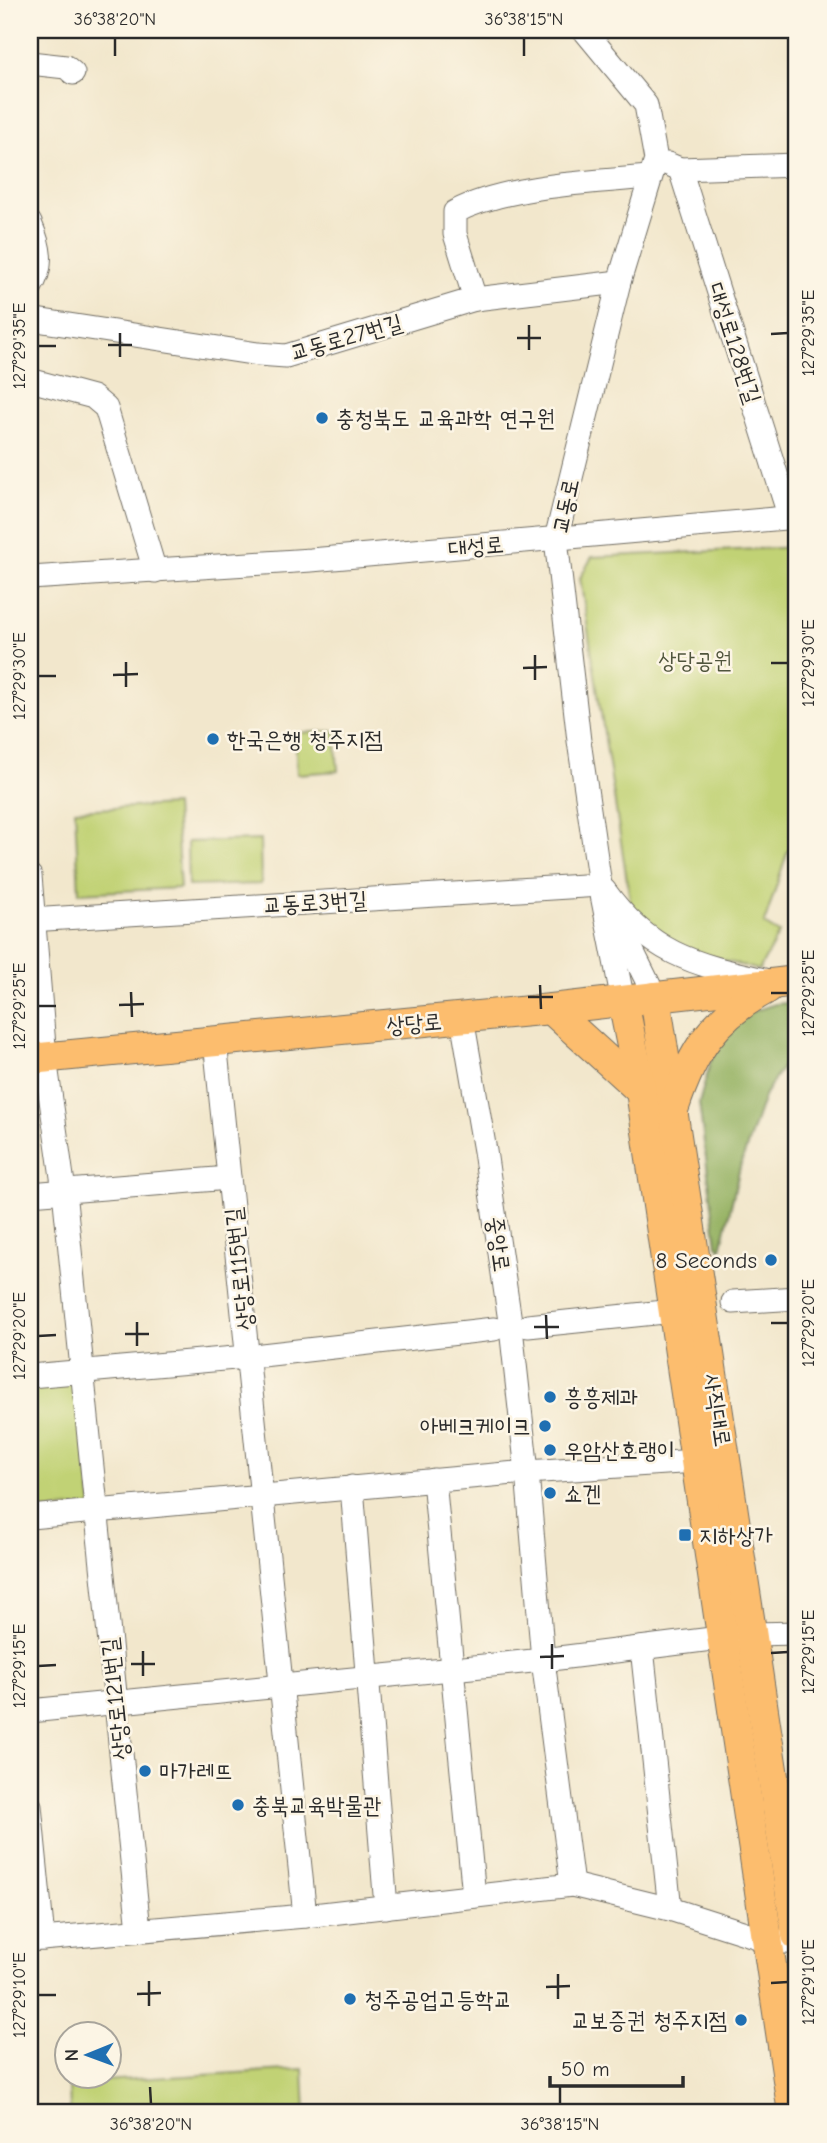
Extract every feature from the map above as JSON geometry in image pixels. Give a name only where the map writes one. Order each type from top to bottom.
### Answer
[{"type":"main road","name":"상당로","points":[[37,1058],[551,1009],[787,982]]},
{"type":"main road","points":[[673,1111],[686,1073],[711,1033],[738,1005],[787,982]]},
{"type":"main road","name":"사직대로","points":[[655,997],[752,1634],[789,1825],[797,1935]]},
{"type":"main road","name":"사직대로","points":[[623,1001],[641,1091],[793,2113]]},
{"type":"main road","points":[[551,1009],[641,1091]]},
{"type":"street","name":"교동로","points":[[584,30],[646,104],[653,168],[620,282],[556,540],[579,741],[600,885],[623,1001]]},
{"type":"street","points":[[30,63],[66,67],[73,73]]},
{"type":"street","points":[[475,299],[455,234],[455,212],[470,204],[543,187],[653,168],[797,164]]},
{"type":"street","name":"대성로128번길","points":[[680,169],[794,517]]},
{"type":"street","points":[[30,223],[41,254],[34,283],[30,288]]},
{"type":"street","name":"교동로27번길","points":[[30,319],[286,356],[475,299],[620,282]]},
{"type":"street","points":[[30,380],[93,397],[106,408],[155,571]]},
{"type":"street","name":"대성로","points":[[30,578],[311,560],[794,517]]},
{"type":"street","name":"상당로121번길","points":[[30,876],[37,1058],[64,1191],[139,1930]]},
{"type":"street","name":"교동로","points":[[600,885],[655,997]]},
{"type":"street","points":[[600,885],[633,926],[682,958],[716,970],[787,982]]},
{"type":"street","name":"교동로3번길","points":[[32,920],[600,885]]},
{"type":"street","name":"중앙로","points":[[462,1018],[511,1328],[527,1472],[543,1660],[572,1885]]},
{"type":"street","name":"상당로115번길","points":[[215,1041],[305,1916]]},
{"type":"street","points":[[30,1194],[229,1178]]},
{"type":"street","points":[[733,1303],[797,1298]]},
{"type":"street","points":[[262,1355],[674,1311]]},
{"type":"street","points":[[30,1376],[235,1358]]},
{"type":"street","name":"사직대로","points":[[527,1472],[696,1461]]},
{"type":"street","points":[[30,1517],[527,1472]]},
{"type":"street","points":[[434,1480],[474,1896]]},
{"type":"street","points":[[352,1488],[386,1907]]},
{"type":"street","points":[[30,1711],[453,1670],[752,1634],[797,1633]]},
{"type":"street","points":[[642,1648],[670,1909]]},
{"type":"street","points":[[30,1806],[36,1939],[305,1916],[572,1885],[670,1909],[767,1940],[797,1943]]},
{"type":"green space","name":"상당공원","points":[[797,547],[797,838],[787,853],[764,924],[779,933],[759,970],[674,947],[632,913],[580,578],[592,557]]},
{"type":"green space","points":[[335,731],[338,771],[297,774],[295,733]]},
{"type":"green space","points":[[175,805],[180,888],[79,893],[75,810]]},
{"type":"green space","points":[[260,840],[261,884],[188,886],[187,842]]},
{"type":"green space","points":[[797,1002],[797,1044],[765,1094],[740,1167],[721,1249],[717,1245],[699,1103],[711,1060],[726,1032],[745,1014],[775,1004]]},
{"type":"green space","points":[[30,1377],[77,1384],[92,1506],[30,1512]]},
{"type":"green space","points":[[303,2069],[305,2113],[70,2113],[69,2090],[122,2090],[122,2080]]},
{"type":"place","name":"충청북도 교육과학 연구원","points":[[322,418]]},
{"type":"place","name":"한국은행 청주지점","points":[[213,739]]},
{"type":"place","name":"8 Seconds","points":[[771,1260]]},
{"type":"place","name":"흥흥제과","points":[[550,1397]]},
{"type":"place","name":"아베크케이크","points":[[545,1426]]},
{"type":"place","name":"우암산호랭이","points":[[550,1450]]},
{"type":"place","name":"쇼겐","points":[[550,1493]]},
{"type":"place","name":"지하상가","points":[[685,1535]]},
{"type":"place","name":"마가레뜨","points":[[145,1771]]},
{"type":"place","name":"충북교육박물관","points":[[238,1805]]},
{"type":"place","name":"청주공업고등학교","points":[[350,1999]]},
{"type":"place","name":"교보증권 청주지점","points":[[741,2020]]}]
